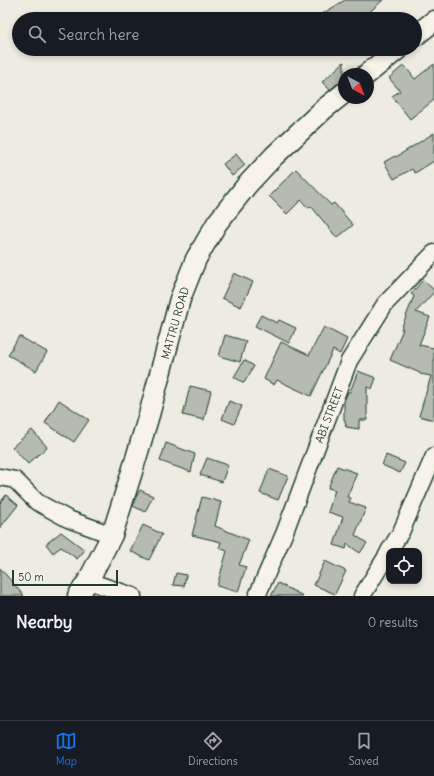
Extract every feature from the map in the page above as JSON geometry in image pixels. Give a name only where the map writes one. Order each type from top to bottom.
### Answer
[{"type":"main road","points":[[422,31],[434,22]]},
{"type":"main road","points":[[374,68],[389,56]]},
{"type":"main road","name":"MATTRU ROAD","points":[[83,589],[112,535],[149,415],[180,299],[196,259],[217,223],[247,185],[274,156],[338,98]]},
{"type":"street","name":"ABI STREET","points":[[257,596],[284,534],[349,361],[385,304],[434,253]]},
{"type":"street","points":[[391,548],[401,532],[434,456]]},
{"type":"street","points":[[0,477],[15,480],[37,502],[68,519],[112,535]]},
{"type":"street","points":[[362,596],[386,556]]},
{"type":"street","points":[[83,589],[133,596]]},
{"type":"building","points":[[345,0],[383,0],[370,12],[325,12]]},
{"type":"building","points":[[344,62],[344,68],[338,68],[338,84],[330,90],[322,82]]},
{"type":"building","points":[[434,64],[434,100],[410,119],[392,96],[400,91],[389,78],[404,65],[415,79]]},
{"type":"building","points":[[434,133],[434,161],[415,173],[412,169],[394,179],[384,162],[395,156],[396,157]]},
{"type":"building","points":[[236,154],[245,165],[232,176],[223,164]]},
{"type":"building","points":[[296,169],[331,205],[334,203],[353,225],[337,238],[311,206],[308,208],[301,200],[287,214],[269,196]]},
{"type":"building","points":[[234,273],[253,282],[241,307],[222,298]]},
{"type":"building","points":[[423,280],[434,290],[434,292],[416,312],[430,317],[419,345],[434,348],[434,420],[419,416],[431,376],[420,374],[390,360],[403,329],[401,329],[414,296],[411,294]]},
{"type":"building","points":[[261,315],[277,323],[279,320],[296,328],[289,343],[255,326]]},
{"type":"building","points":[[324,327],[347,339],[340,354],[333,350],[311,396],[277,380],[274,385],[264,379],[281,342],[309,355]]},
{"type":"building","points":[[225,335],[246,341],[240,362],[219,356]]},
{"type":"building","points":[[19,336],[47,352],[36,371],[8,355]]},
{"type":"building","points":[[244,360],[254,366],[244,383],[234,377]]},
{"type":"building","points":[[358,371],[376,378],[372,389],[367,387],[367,420],[359,420],[359,429],[346,427],[344,420],[344,401],[348,392],[350,392]]},
{"type":"building","points":[[190,386],[211,391],[204,420],[183,415]]},
{"type":"building","points":[[59,400],[89,420],[74,442],[45,423]]},
{"type":"building","points":[[229,401],[242,406],[234,424],[222,419]]},
{"type":"building","points":[[32,430],[47,447],[28,464],[12,447]]},
{"type":"building","points":[[166,443],[195,454],[191,472],[160,461]]},
{"type":"building","points":[[386,455],[405,463],[400,473],[382,465]]},
{"type":"building","points":[[207,458],[228,465],[222,482],[200,475]]},
{"type":"building","points":[[337,466],[357,473],[347,497],[351,498],[349,502],[366,508],[355,535],[367,543],[360,553],[347,544],[346,549],[334,545],[343,517],[328,512],[335,490],[328,488]]},
{"type":"building","points":[[269,469],[288,476],[278,500],[260,493]]},
{"type":"building","points":[[140,490],[153,496],[145,512],[133,506]]},
{"type":"building","points":[[6,495],[18,505],[0,528],[0,503]]},
{"type":"building","points":[[202,497],[221,502],[215,526],[249,540],[239,565],[246,567],[238,592],[217,586],[227,551],[219,548],[221,542],[192,535]]},
{"type":"building","points":[[143,525],[162,534],[149,560],[130,551]]},
{"type":"building","points":[[61,532],[85,550],[77,559],[61,547],[53,553],[46,544]]},
{"type":"building","points":[[325,561],[346,571],[335,594],[314,585]]},
{"type":"building","points":[[0,568],[24,596],[0,596]]},
{"type":"building","points":[[176,573],[186,575],[184,586],[173,585]]},
{"type":"building","points":[[278,583],[303,596],[271,596]]}]
